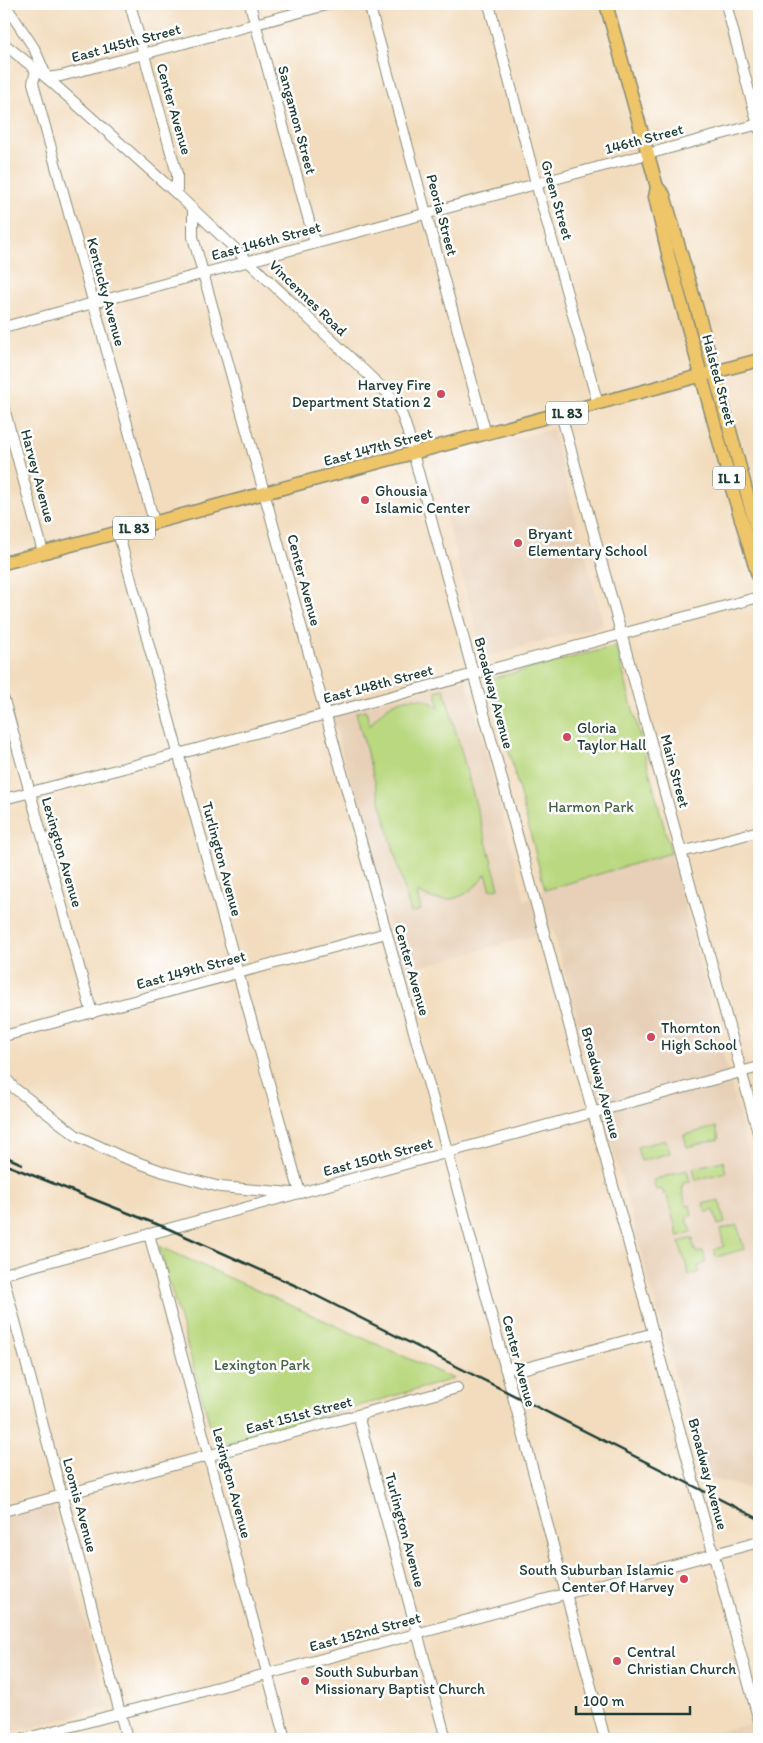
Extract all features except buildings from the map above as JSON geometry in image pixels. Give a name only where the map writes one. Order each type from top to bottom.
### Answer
[{"type":"main road","name":"Halsted Street","points":[[606,4],[657,188],[655,197],[669,258],[759,579]]},
{"type":"main road","name":"Halsted Street","points":[[657,188],[666,200],[759,538]]},
{"type":"main road","name":"East 147th Street","points":[[4,563],[759,360]]},
{"type":"street","name":"Center Avenue","points":[[130,4],[177,174],[177,194]]},
{"type":"street","name":"Sangamon Street","points":[[250,4],[315,243]]},
{"type":"street","name":"East 145th Street","points":[[47,78],[330,4]]},
{"type":"street","name":"Peoria Street","points":[[370,4],[425,214],[486,434]]},
{"type":"street","name":"Green Street","points":[[489,4],[536,183],[598,404]]},
{"type":"street","points":[[726,4],[759,126]]},
{"type":"street","name":"Vincennes Road","points":[[4,6],[8,9],[34,48],[47,78]]},
{"type":"street","name":"Vincennes Road","points":[[4,44],[47,78],[177,194],[394,399],[407,429],[414,454]]},
{"type":"street","name":"Kentucky Avenue","points":[[36,69],[34,83],[154,522]]},
{"type":"street","name":"146th Street","points":[[536,183],[759,126]]},
{"type":"street","name":"East 146th Street","points":[[4,326],[536,183]]},
{"type":"street","name":"Center Avenue","points":[[194,210],[193,237],[448,1154],[605,1739]]},
{"type":"street","name":"Harvey Avenue","points":[[4,408],[44,552]]},
{"type":"street","name":"Main Street","points":[[561,414],[759,1136]]},
{"type":"street","name":"Broadway Avenue","points":[[414,454],[759,1721]]},
{"type":"street","name":"Turlington Avenue","points":[[118,532],[300,1193]]},
{"type":"street","name":"East 148th Street","points":[[4,799],[759,598]]},
{"type":"street","name":"Lexington Avenue","points":[[4,700],[92,1013]]},
{"type":"street","points":[[682,852],[759,831]]},
{"type":"street","name":"East 149th Street","points":[[4,1036],[386,933]]},
{"type":"street","name":"East 150th Street","points":[[4,1274],[759,1068]]},
{"type":"street","points":[[4,1076],[14,1088],[77,1136],[120,1156],[164,1172],[220,1187],[300,1193]]},
{"type":"street","name":"Lexington Avenue","points":[[149,1234],[285,1739]]},
{"type":"street","name":"Loomis Avenue","points":[[4,1280],[127,1739]]},
{"type":"street","points":[[505,1368],[526,1368],[654,1334]]},
{"type":"street","name":"East 151st Street","points":[[4,1510],[458,1388]]},
{"type":"street","name":"Turlington Avenue","points":[[358,1415],[446,1739]]},
{"type":"street","name":"East 152nd Street","points":[[24,1739],[759,1542]]},
{"type":"shaded area","name":"Bryant Elementary School","points":[[552,429],[604,625],[484,657],[431,461]]},
{"type":"shaded area","name":"Thornton High School","points":[[466,679],[525,900],[545,890],[671,853],[759,1194],[759,1491],[703,1476],[553,930],[402,972],[332,715]]},
{"type":"shaded area","points":[[53,1505],[108,1706],[4,1735],[4,1518]]},
{"type":"shaded area","points":[[759,1704],[759,1739],[686,1739],[752,1724],[747,1707]]},
{"type":"green space","name":"Harmon Park","points":[[616,646],[671,853],[545,890],[490,679]]},
{"type":"green space","points":[[444,689],[499,888],[491,890],[486,874],[472,889],[456,898],[447,900],[437,899],[417,892],[421,910],[411,913],[356,713],[366,710],[370,726],[379,714],[398,701],[413,698],[431,702],[439,708],[436,691]]},
{"type":"green space","points":[[716,1127],[719,1139],[687,1147],[684,1135]]},
{"type":"green space","points":[[666,1140],[670,1153],[641,1161],[637,1147]]},
{"type":"green space","points":[[723,1161],[726,1172],[696,1180],[693,1168]]},
{"type":"green space","points":[[687,1170],[690,1182],[683,1183],[684,1187],[682,1188],[686,1206],[690,1205],[692,1215],[686,1217],[692,1232],[678,1236],[666,1193],[663,1194],[662,1189],[656,1190],[653,1180]]},
{"type":"green space","points":[[719,1200],[725,1223],[718,1225],[714,1210],[707,1212],[703,1204]]},
{"type":"green space","points":[[737,1225],[744,1249],[716,1257],[714,1250],[724,1246],[720,1230]]},
{"type":"green space","points":[[693,1238],[696,1253],[703,1251],[706,1263],[698,1266],[699,1272],[689,1275],[679,1242]]},
{"type":"green space","name":"Lexington Park","points":[[159,1246],[454,1379],[216,1446]]},
{"type":"railway","points":[[4,1156],[22,1164]]},
{"type":"railway","points":[[4,1164],[169,1229],[303,1289],[759,1519]]},
{"type":"place","name":"Harvey Fire Department Station 2","points":[[441,394]]},
{"type":"place","name":"Ghousia Islamic Center","points":[[365,500]]},
{"type":"place","name":"Bryant Elementary School","points":[[518,543]]},
{"type":"place","name":"Gloria Taylor Hall","points":[[567,737]]},
{"type":"place","name":"Thornton High School","points":[[651,1037]]},
{"type":"place","name":"South Suburban Islamic Center Of Harvey","points":[[684,1579]]},
{"type":"place","name":"Central Christian Church","points":[[617,1661]]},
{"type":"place","name":"South Suburban Missionary Baptist Church","points":[[305,1681]]}]
